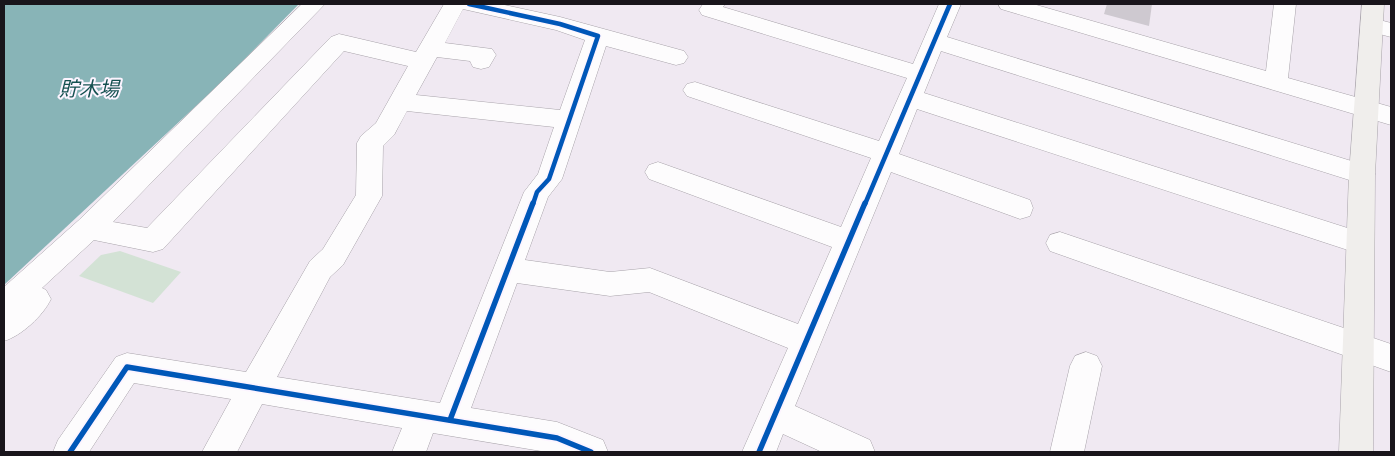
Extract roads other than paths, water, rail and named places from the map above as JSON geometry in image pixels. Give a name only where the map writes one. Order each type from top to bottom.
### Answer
[{"type":"street","points":[[4,328],[314,4]]},
{"type":"street","points":[[219,452],[320,269],[333,257],[369,196],[370,143],[386,129],[455,4]]},
{"type":"street","points":[[469,4],[560,24],[676,57]]},
{"type":"street","points":[[714,4],[710,10],[916,86],[1360,243]]},
{"type":"street","points":[[759,452],[950,4]]},
{"type":"street","points":[[1009,4],[1379,113]]},
{"type":"street","points":[[1276,83],[1285,4]]},
{"type":"street","points":[[1356,452],[1362,174],[1379,113],[1378,20]]},
{"type":"street","points":[[409,452],[437,418],[507,270],[537,192],[549,179],[598,36]]},
{"type":"street","points":[[934,41],[1362,174]]},
{"type":"street","points":[[99,230],[152,241],[339,42],[427,56],[484,55],[481,61]]},
{"type":"street","points":[[695,90],[885,156],[1020,208]]},
{"type":"street","points":[[402,102],[568,120]]},
{"type":"street","points":[[658,172],[848,241]]},
{"type":"street","points":[[4,305],[99,230]]},
{"type":"street","points":[[1060,243],[1391,358]]},
{"type":"street","points":[[507,270],[610,284],[650,280],[806,341]]},
{"type":"street","points":[[1067,452],[1086,366]]},
{"type":"street","points":[[70,452],[127,367],[557,438],[591,452]]},
{"type":"street","points":[[776,414],[858,452]]},
{"type":"water","name":"貯木場","points":[[4,4],[299,4],[225,79],[4,285]]}]
